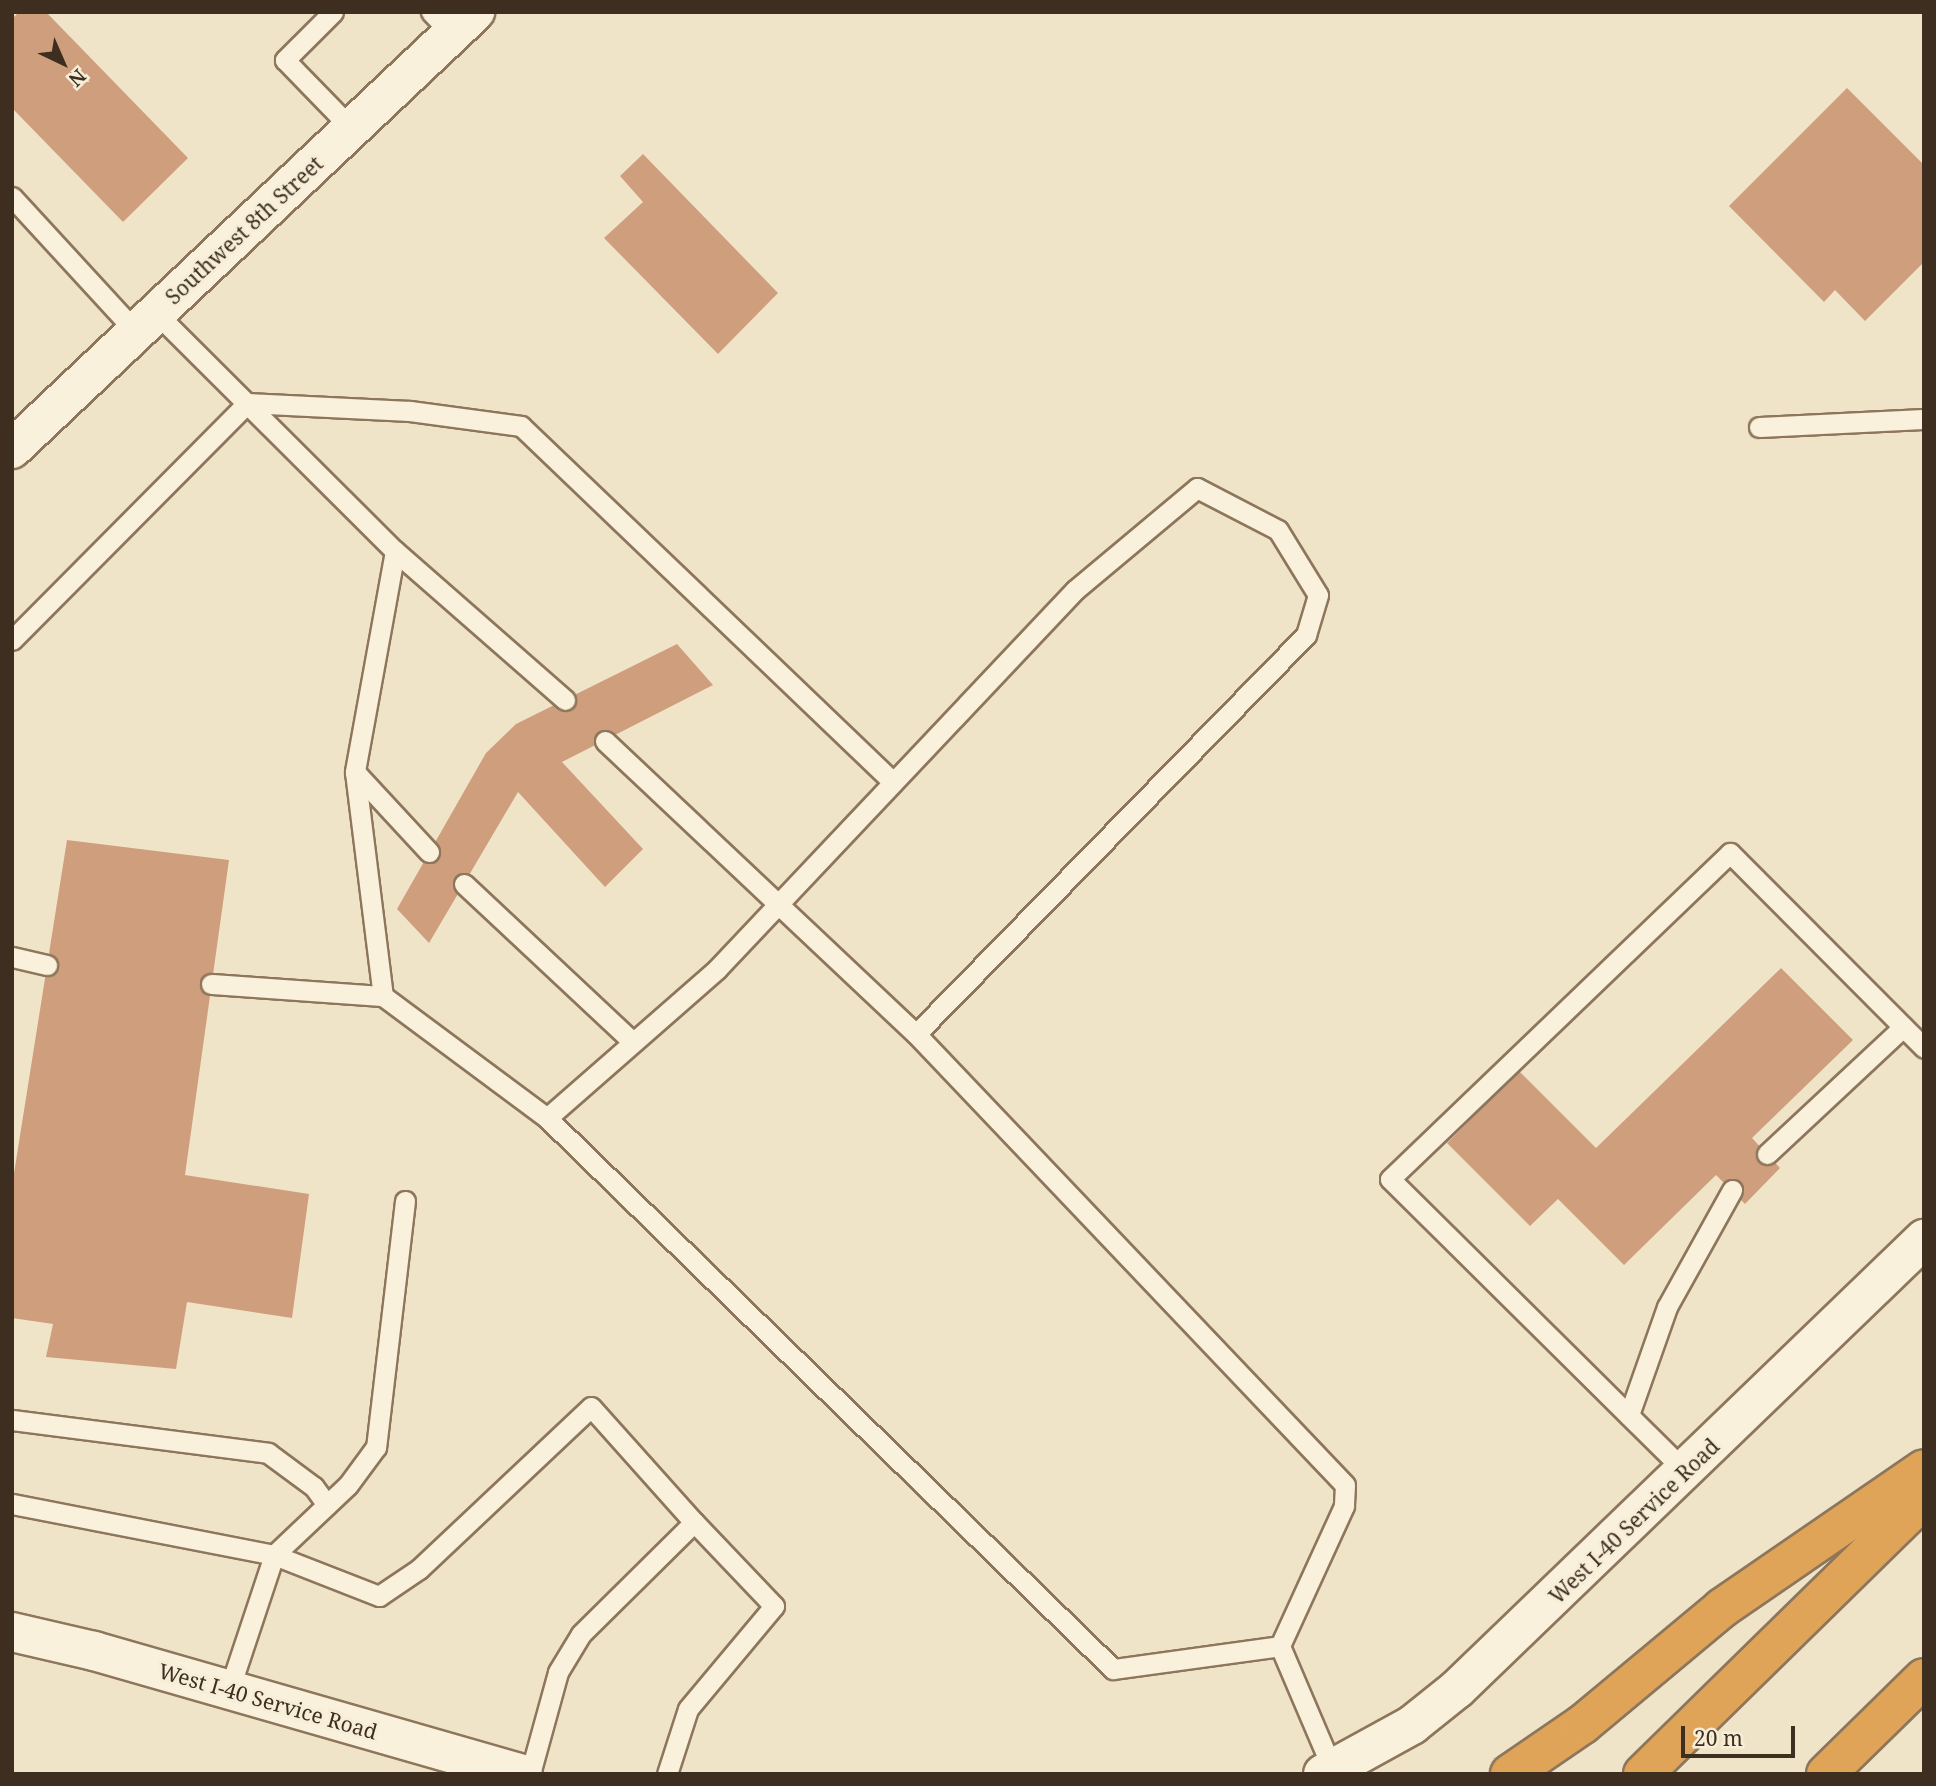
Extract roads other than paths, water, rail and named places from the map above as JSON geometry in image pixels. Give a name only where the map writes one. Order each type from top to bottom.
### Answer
[{"type":"highway","points":[[1510,1774],[1583,1724],[1722,1608],[1924,1469]]},
{"type":"highway","points":[[1643,1774],[1924,1499]]},
{"type":"highway","points":[[1826,1774],[1921,1681]]},
{"type":"highway","points":[[1853,1774],[1921,1681]]},
{"type":"street","name":"Southwest 8th Street","points":[[12,449],[352,129],[453,19]]},
{"type":"street","name":"West I-40 Service Road","points":[[1328,1771],[1412,1725],[1457,1689],[1924,1239]]},
{"type":"street","name":"West I-40 Service Road","points":[[12,1632],[229,1690],[523,1774]]},
{"type":"lane","points":[[333,12],[285,60],[352,129]]},
{"type":"lane","points":[[12,197],[146,322],[247,403],[395,551],[565,700]]},
{"type":"lane","points":[[12,640],[247,403],[410,411],[522,426],[893,782]]},
{"type":"lane","points":[[1759,427],[1924,419]]},
{"type":"lane","points":[[547,1118],[717,969],[1075,590],[1197,488],[1278,530],[1318,595],[1306,635],[916,1034]]},
{"type":"lane","points":[[383,996],[355,772],[395,551]]},
{"type":"lane","points":[[605,741],[916,1034],[1345,1485],[1344,1506],[1280,1646],[1328,1771]]},
{"type":"lane","points":[[355,772],[429,852]]},
{"type":"lane","points":[[1685,1471],[1390,1179],[1730,853],[1924,1048]]},
{"type":"lane","points":[[464,884],[634,1042]]},
{"type":"lane","points":[[12,957],[47,965]]},
{"type":"lane","points":[[211,984],[383,996],[547,1118],[1113,1669],[1280,1646]]},
{"type":"lane","points":[[1767,1154],[1903,1027]]},
{"type":"lane","points":[[1629,1415],[1667,1307],[1732,1190]]},
{"type":"lane","points":[[229,1690],[274,1555],[348,1485],[376,1447],[405,1201]]},
{"type":"lane","points":[[12,1504],[274,1555],[379,1596],[419,1569],[591,1408],[774,1606],[688,1709],[667,1774]]},
{"type":"lane","points":[[12,1420],[268,1453],[314,1487],[327,1505]]},
{"type":"lane","points":[[530,1774],[558,1672],[581,1634],[694,1522]]}]
